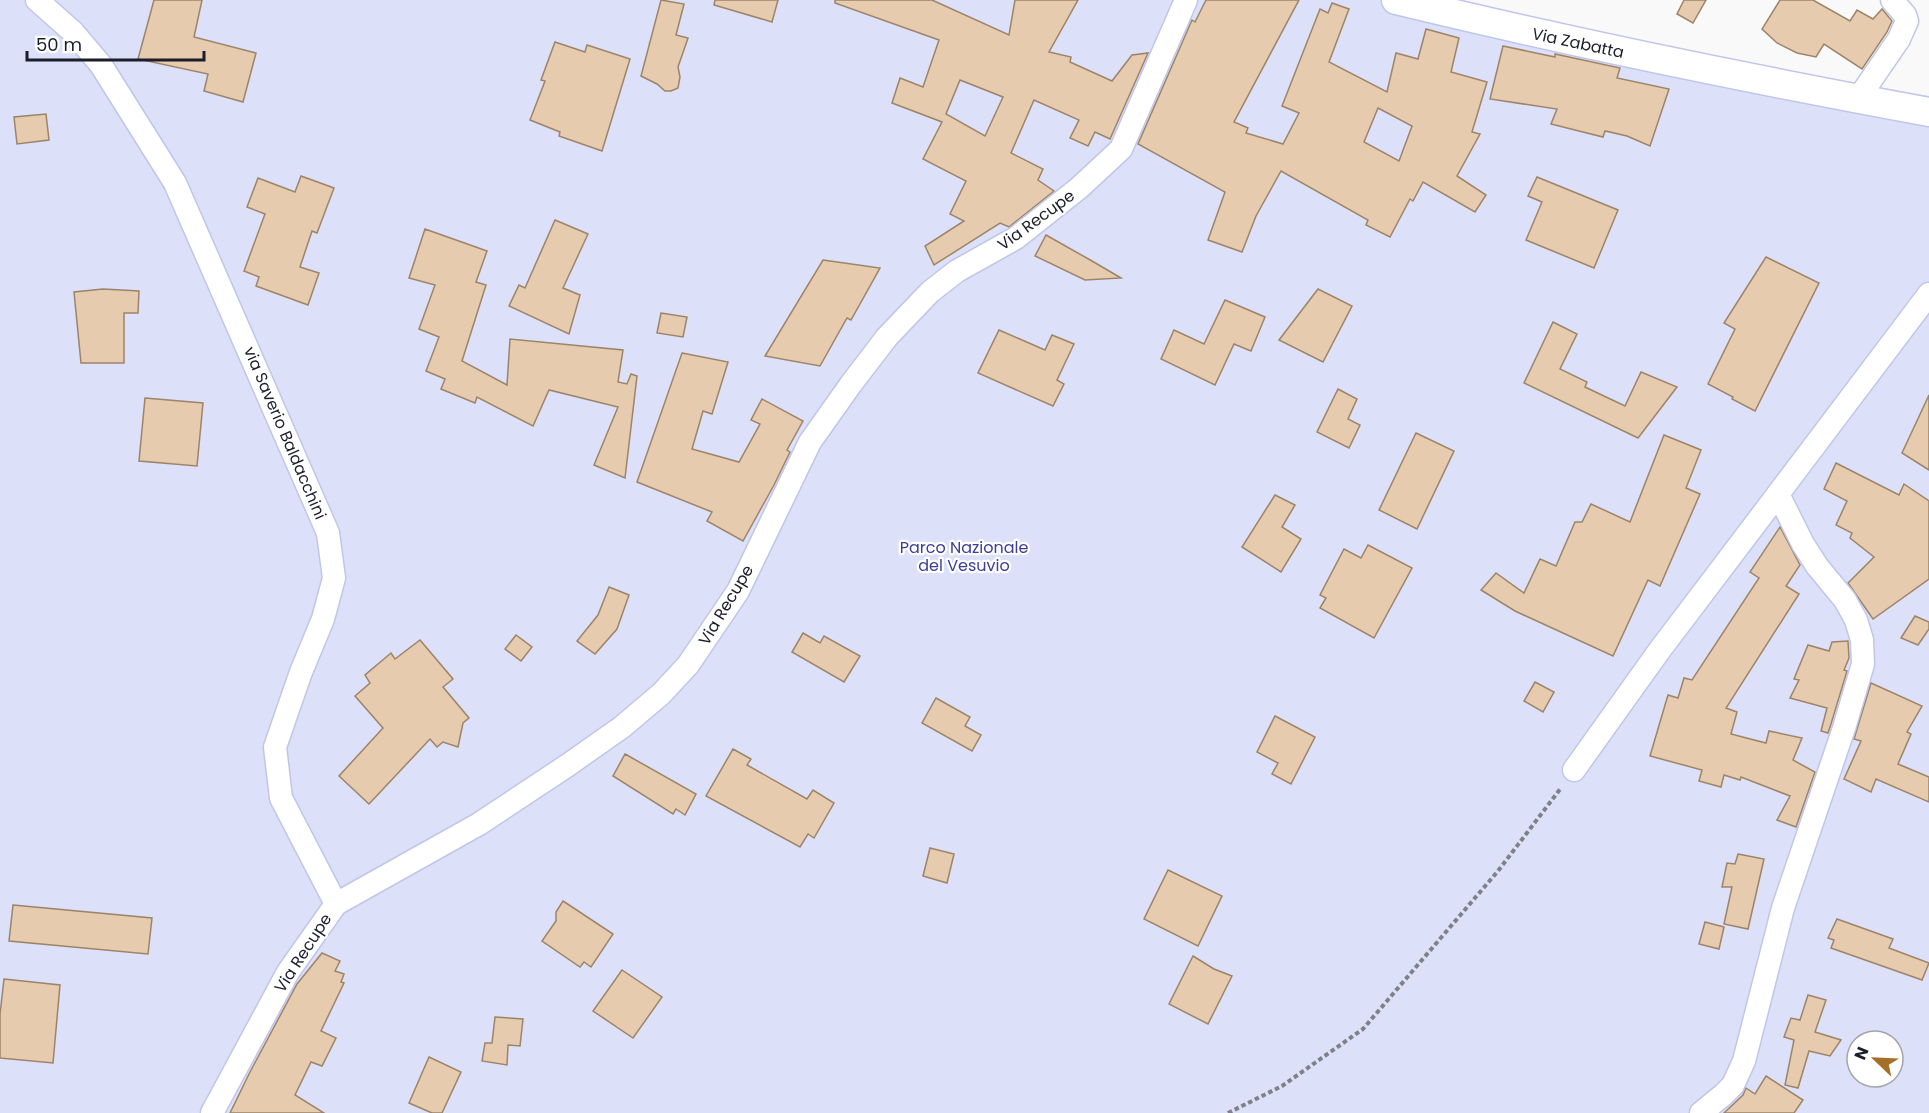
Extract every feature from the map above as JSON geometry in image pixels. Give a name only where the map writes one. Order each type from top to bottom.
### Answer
[{"type":"street","name":"via Saverio Baldacchini","points":[[37,0],[73,32],[101,65],[175,183],[328,533],[334,578],[323,619],[301,672],[275,747],[281,798],[336,904]]},
{"type":"street","name":"Via Recupe","points":[[212,1113],[288,972],[336,904],[489,817],[568,765],[622,727],[668,687],[688,665],[738,591],[810,442],[851,384],[887,337],[930,292],[957,271],[1016,238],[1079,188],[1121,149],[1186,0]]},
{"type":"street","name":"Via Zabatta","points":[[1396,0],[1525,32],[1761,81],[1929,112]]},
{"type":"street","points":[[1858,99],[1899,39],[1907,21],[1905,15],[1892,0]]},
{"type":"street","points":[[1574,770],[1659,651],[1929,294]]},
{"type":"street","points":[[1701,1113],[1733,1085],[1744,1061],[1783,908],[1844,729],[1863,664],[1862,640],[1856,620],[1845,600],[1817,566],[1803,544],[1778,494]]},
{"type":"path","points":[[1228,1113],[1282,1086],[1363,1029],[1498,871],[1574,770]]},
{"type":"green space","name":"Parco Nazionale del Vesuvio","points":[[0,0],[1462,0],[1696,54],[1929,96],[1929,1113],[0,1113]]},
{"type":"building","points":[[154,0],[202,0],[194,37],[256,53],[243,102],[204,91],[208,74],[138,59]]},
{"type":"building","points":[[661,0],[684,4],[676,35],[688,38],[678,67],[680,77],[678,88],[671,91],[665,91],[641,76]]},
{"type":"building","points":[[715,0],[778,0],[772,22],[714,5]]},
{"type":"building","points":[[835,0],[932,0],[1009,35],[1015,0],[1078,0],[1049,52],[1071,57],[1070,62],[1112,81],[1132,55],[1148,53],[1110,139],[1095,132],[1088,146],[1070,138],[1079,120],[1034,100],[1011,153],[1043,169],[1038,180],[1054,191],[1009,227],[1000,223],[934,265],[925,246],[964,221],[950,214],[966,181],[923,159],[942,122],[892,103],[900,78],[923,87],[939,40],[835,3]],"holes":[[[960,80],[1003,97],[985,136],[946,114]]]},
{"type":"building","points":[[1206,0],[1299,0],[1234,122],[1248,128],[1246,133],[1283,144],[1299,113],[1282,106],[1320,9],[1328,13],[1332,3],[1349,9],[1329,62],[1387,92],[1396,53],[1418,59],[1426,29],[1459,38],[1451,72],[1487,82],[1472,132],[1480,134],[1457,176],[1486,195],[1475,212],[1423,182],[1413,201],[1410,199],[1390,237],[1366,225],[1368,220],[1281,171],[1256,216],[1242,252],[1208,240],[1225,192],[1138,144],[1192,20],[1195,22]],"holes":[[[1378,108],[1412,126],[1399,161],[1364,142]]]},
{"type":"building","points":[[1684,0],[1706,0],[1693,23],[1677,14]]},
{"type":"building","points":[[1780,0],[1813,0],[1850,21],[1857,10],[1873,19],[1882,9],[1892,21],[1862,69],[1824,44],[1816,57],[1797,53],[1777,43],[1762,29]]},
{"type":"building","points":[[555,42],[585,52],[587,45],[630,59],[602,151],[559,136],[560,132],[530,120],[545,81],[541,80]]},
{"type":"building","points":[[1503,46],[1620,68],[1617,78],[1669,89],[1650,146],[1627,136],[1605,131],[1603,137],[1551,124],[1557,109],[1490,99]]},
{"type":"building","points":[[46,114],[49,140],[17,144],[14,117]]},
{"type":"building","points":[[301,176],[334,188],[317,233],[312,231],[300,267],[319,273],[308,305],[256,286],[259,277],[244,271],[265,214],[247,207],[258,178],[295,192]]},
{"type":"building","points":[[1537,177],[1618,210],[1594,268],[1526,240],[1542,202],[1528,196]]},
{"type":"building","points":[[555,220],[588,234],[563,288],[580,295],[569,334],[509,306],[519,285],[525,288]]},
{"type":"building","points":[[425,229],[487,251],[476,282],[486,285],[462,361],[507,385],[510,339],[623,350],[618,382],[627,384],[631,374],[637,376],[625,478],[594,465],[618,407],[549,390],[533,426],[477,397],[475,403],[441,389],[445,379],[426,371],[439,337],[419,329],[435,285],[409,278]]},
{"type":"building","points":[[1046,235],[1121,278],[1085,280],[1035,256]]},
{"type":"building","points":[[1766,257],[1819,283],[1755,411],[1708,384],[1735,329],[1724,323]]},
{"type":"building","points":[[823,260],[880,268],[851,320],[847,318],[820,366],[765,356]]},
{"type":"building","points":[[103,289],[139,291],[138,313],[124,313],[124,363],[81,363],[74,292]]},
{"type":"building","points":[[1318,289],[1352,306],[1323,362],[1279,340]]},
{"type":"building","points":[[1225,300],[1265,317],[1251,351],[1234,344],[1215,385],[1161,359],[1174,330],[1204,344]]},
{"type":"building","points":[[661,313],[687,317],[683,337],[657,333]]},
{"type":"building","points":[[1553,322],[1577,334],[1560,369],[1587,382],[1585,387],[1625,406],[1641,372],[1677,387],[1638,438],[1524,383]]},
{"type":"building","points":[[999,330],[1045,350],[1052,335],[1074,344],[1057,380],[1064,384],[1053,406],[978,373]]},
{"type":"building","points":[[682,353],[728,362],[712,414],[703,411],[692,449],[739,462],[760,424],[751,420],[762,399],[803,421],[787,450],[790,452],[774,485],[743,541],[707,521],[712,512],[637,482]]},
{"type":"building","points":[[1338,389],[1357,399],[1348,419],[1360,425],[1349,448],[1317,432]]},
{"type":"building","points":[[1929,395],[1929,470],[1902,453]]},
{"type":"building","points":[[145,398],[203,403],[197,466],[139,461]]},
{"type":"building","points":[[1416,433],[1454,451],[1417,529],[1379,510]]},
{"type":"building","points":[[1664,435],[1701,450],[1686,488],[1700,494],[1660,586],[1648,580],[1613,656],[1515,611],[1481,590],[1496,573],[1524,593],[1540,559],[1556,566],[1575,522],[1582,522],[1591,504],[1630,522]]},
{"type":"building","points":[[1836,463],[1899,495],[1904,484],[1929,501],[1929,579],[1873,619],[1848,583],[1874,557],[1850,538],[1852,533],[1836,525],[1847,501],[1824,489]]},
{"type":"building","points":[[1275,495],[1295,505],[1282,527],[1301,539],[1281,572],[1242,547]]},
{"type":"building","points":[[1780,527],[1800,565],[1786,586],[1799,594],[1726,708],[1737,712],[1731,734],[1766,743],[1769,731],[1802,738],[1793,760],[1815,772],[1796,827],[1777,820],[1790,796],[1741,777],[1740,780],[1724,775],[1721,787],[1699,781],[1702,770],[1650,756],[1668,695],[1678,698],[1684,678],[1692,680],[1759,578],[1750,572]]},
{"type":"building","points":[[1368,545],[1412,568],[1374,638],[1320,608],[1326,598],[1320,595],[1344,549],[1361,558]]},
{"type":"building","points":[[609,587],[629,595],[617,629],[595,654],[577,641],[598,615]]},
{"type":"building","points":[[1915,616],[1929,622],[1929,629],[1918,645],[1901,638]]},
{"type":"building","points":[[803,633],[820,643],[824,636],[860,656],[844,682],[792,652]]},
{"type":"building","points":[[516,635],[532,647],[521,661],[505,649]]},
{"type":"building","points":[[420,640],[453,679],[443,687],[469,718],[463,723],[458,747],[443,742],[437,747],[430,739],[369,804],[339,776],[383,728],[355,696],[370,683],[365,675],[391,653],[395,659]]},
{"type":"building","points":[[1848,641],[1849,658],[1844,670],[1847,671],[1828,733],[1821,731],[1827,708],[1790,698],[1799,680],[1794,679],[1808,645],[1829,651],[1832,642]]},
{"type":"building","points":[[1535,682],[1554,692],[1543,712],[1524,701]]},
{"type":"building","points":[[1871,683],[1922,706],[1907,732],[1911,734],[1898,764],[1929,777],[1929,802],[1876,779],[1871,792],[1844,779],[1861,741],[1854,739]]},
{"type":"building","points":[[936,698],[970,717],[965,726],[981,735],[972,751],[922,723]]},
{"type":"building","points":[[1275,716],[1315,737],[1291,784],[1272,774],[1278,763],[1257,752]]},
{"type":"building","points":[[733,749],[751,759],[747,765],[807,799],[813,790],[834,803],[814,838],[808,834],[800,847],[706,796]]},
{"type":"building","points":[[625,754],[696,794],[685,815],[676,809],[673,814],[613,776]]},
{"type":"building","points":[[930,848],[954,854],[947,883],[923,876]]},
{"type":"building","points":[[1738,854],[1764,859],[1748,929],[1724,924],[1732,887],[1722,887],[1727,863],[1735,864]]},
{"type":"building","points":[[1168,870],[1222,896],[1198,946],[1144,919]]},
{"type":"building","points":[[563,901],[613,934],[591,967],[584,962],[580,967],[542,941],[556,921],[556,912]]},
{"type":"building","points":[[13,905],[152,918],[148,954],[9,941]]},
{"type":"building","points":[[1837,919],[1893,939],[1889,948],[1929,963],[1922,980],[1831,948],[1834,940],[1828,938]]},
{"type":"building","points":[[1705,922],[1724,927],[1719,949],[1699,944]]},
{"type":"building","points":[[322,953],[340,961],[335,971],[344,974],[341,982],[344,983],[321,1031],[336,1038],[322,1066],[311,1062],[295,1095],[324,1113],[230,1113],[297,984]]},
{"type":"building","points":[[1193,956],[1214,969],[1232,976],[1208,1024],[1169,1004]]},
{"type":"building","points":[[622,970],[662,997],[633,1038],[593,1011]]},
{"type":"building","points":[[4,979],[60,985],[53,1063],[0,1058],[0,1014]]},
{"type":"building","points":[[1808,995],[1826,1000],[1815,1032],[1841,1040],[1830,1056],[1809,1051],[1798,1088],[1785,1085],[1794,1040],[1784,1037],[1791,1018],[1800,1020]]},
{"type":"building","points":[[495,1017],[523,1019],[520,1046],[508,1045],[507,1065],[482,1061],[485,1043],[492,1043]]},
{"type":"building","points":[[429,1057],[461,1072],[442,1113],[432,1113],[409,1103]]},
{"type":"building","points":[[1766,1076],[1803,1100],[1794,1113],[1724,1113],[1743,1095],[1746,1088],[1755,1094]]}]
